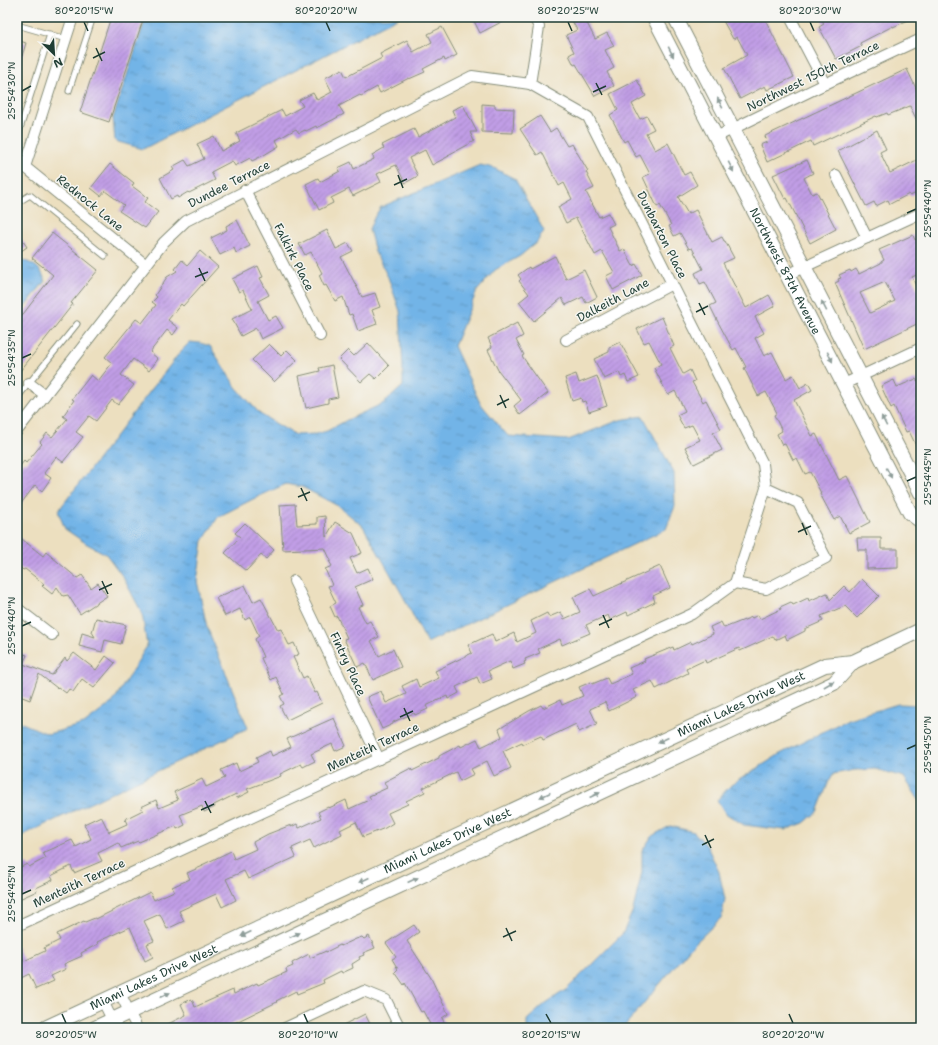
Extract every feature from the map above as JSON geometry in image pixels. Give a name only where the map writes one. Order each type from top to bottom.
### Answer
[{"type":"main road","name":"Northwest 87th Avenue","points":[[654,17],[910,513],[921,521]]},
{"type":"main road","name":"Northwest 87th Avenue","points":[[675,17],[921,493]]},
{"type":"main road","name":"Miami Lakes Drive West","points":[[45,1028],[825,665],[853,662],[921,630]]},
{"type":"main road","name":"Miami Lakes Drive West","points":[[95,1028],[114,1024],[129,1012],[834,683],[853,662]]},
{"type":"street","points":[[21,169],[73,17]]},
{"type":"street","points":[[530,84],[539,27],[534,17]]},
{"type":"street","points":[[790,17],[824,84]]},
{"type":"street","name":"Northwest 150th Terrace","points":[[716,137],[824,84],[921,39]]},
{"type":"street","name":"Dundee Terrace","points":[[17,431],[164,242],[186,222],[245,190],[472,76],[530,84]]},
{"type":"street","name":"Dunbarton Place","points":[[530,84],[588,117],[763,464],[766,488],[735,583]]},
{"type":"street","name":"Rednock Lane","points":[[21,169],[146,265]]},
{"type":"street","points":[[836,175],[867,238]]},
{"type":"street","name":"Falkirk Place","points":[[245,190],[320,336]]},
{"type":"street","points":[[787,275],[921,213]]},
{"type":"street","name":"Dalkeith Lane","points":[[566,340],[672,284]]},
{"type":"street","points":[[844,384],[921,348]]},
{"type":"street","points":[[29,383],[45,395]]},
{"type":"street","points":[[735,583],[766,589],[826,558],[798,503],[766,488]]},
{"type":"street","name":"Fintry Place","points":[[294,581],[379,759]]},
{"type":"street","name":"Menteith Terrace","points":[[17,926],[692,614],[735,583]]},
{"type":"street","points":[[17,608],[52,636]]},
{"type":"street","points":[[285,1028],[364,991],[386,1000],[400,1028]]},
{"type":"street","points":[[120,993],[137,1028]]},
{"type":"street","points":[[103,1001],[114,1024]]},
{"type":"lane","points":[[69,91],[93,17]]},
{"type":"lane","points":[[17,24],[66,39]]},
{"type":"lane","points":[[18,135],[50,34]]},
{"type":"lane","points":[[17,203],[30,195],[106,256]]},
{"type":"lane","points":[[17,398],[77,324]]},
{"type":"water","points":[[146,17],[399,17],[143,149],[115,141],[113,118]]},
{"type":"water","points":[[480,165],[494,168],[515,179],[544,231],[537,242],[520,256],[495,270],[477,291],[454,346],[480,403],[508,436],[568,440],[620,420],[643,416],[674,473],[675,506],[666,529],[427,643],[403,596],[363,526],[338,506],[302,487],[286,484],[253,499],[218,517],[203,541],[197,581],[207,627],[248,728],[17,838],[17,721],[48,734],[84,724],[113,702],[147,646],[142,613],[123,577],[106,554],[87,544],[65,529],[58,511],[181,351],[190,342],[210,346],[236,387],[260,414],[295,435],[316,434],[327,431],[384,403],[403,386],[400,311],[388,277],[375,252],[369,229],[381,207]]},
{"type":"water","points":[[17,258],[31,263],[38,268],[41,271],[45,281],[17,317]]},
{"type":"water","points":[[898,704],[921,705],[921,803],[904,777],[875,769],[855,770],[833,774],[817,812],[804,823],[785,830],[744,825],[725,813],[717,800],[731,785],[780,754],[848,719]]},
{"type":"water","points":[[670,826],[694,832],[707,846],[719,872],[725,899],[721,918],[689,949],[623,1028],[527,1028],[527,1020],[546,1003],[567,989],[623,933],[633,910],[642,872],[642,851],[652,836]]},
{"type":"building","points":[[111,17],[144,17],[109,122],[80,112]]},
{"type":"building","points":[[472,17],[511,17],[480,33]]},
{"type":"building","points":[[570,17],[584,17],[595,39],[607,33],[614,46],[605,50],[614,68],[607,72],[614,86],[595,96],[569,55],[574,52],[566,35],[577,30]]},
{"type":"building","points":[[721,17],[764,17],[794,77],[767,90],[765,86],[740,99],[724,68],[747,55],[737,37],[733,39]]},
{"type":"building","points":[[821,17],[915,17],[893,26],[860,43],[862,46],[836,59],[819,27],[824,24]]},
{"type":"building","points":[[442,27],[457,55],[445,61],[444,58],[423,69],[425,72],[409,78],[380,93],[377,87],[361,96],[360,95],[339,106],[344,114],[317,128],[316,126],[299,133],[296,129],[276,140],[279,146],[264,155],[252,161],[250,158],[235,166],[232,161],[211,172],[215,180],[178,198],[177,196],[171,199],[160,178],[174,170],[172,167],[185,160],[189,166],[204,159],[197,144],[214,136],[221,151],[240,141],[236,133],[282,110],[285,116],[303,106],[299,100],[313,93],[317,100],[332,92],[325,78],[342,69],[346,77],[382,58],[380,54],[407,40],[413,52],[432,42],[428,34]]},
{"type":"building","points":[[17,40],[26,43],[19,66],[17,65]]},
{"type":"building","points":[[907,69],[921,99],[921,129],[910,106],[888,115],[887,113],[877,117],[876,116],[813,146],[811,141],[767,162],[760,145],[767,142],[765,136]]},
{"type":"building","points":[[637,80],[646,96],[632,104],[640,119],[647,116],[654,129],[646,133],[655,150],[668,143],[684,175],[690,172],[697,185],[678,197],[688,214],[696,210],[712,242],[722,237],[725,241],[734,258],[723,263],[746,308],[769,295],[775,306],[755,317],[764,333],[755,338],[764,356],[772,352],[786,379],[793,375],[800,388],[808,383],[812,390],[794,400],[812,436],[816,434],[839,480],[847,476],[870,522],[849,533],[840,516],[834,520],[810,472],[805,474],[797,458],[793,460],[785,444],[782,445],[777,434],[782,431],[774,415],[777,413],[766,392],[758,396],[736,348],[733,350],[710,306],[716,303],[705,282],[700,284],[695,273],[703,269],[692,248],[689,249],[680,233],[674,236],[669,226],[671,225],[660,205],[657,207],[643,177],[650,174],[640,155],[636,157],[627,140],[624,142],[610,115],[618,110],[610,94]]},
{"type":"building","points":[[482,104],[495,105],[495,108],[514,109],[513,133],[482,132]]},
{"type":"building","points":[[463,105],[477,132],[470,132],[474,141],[432,165],[425,150],[409,158],[418,176],[405,183],[396,165],[377,174],[381,182],[353,196],[349,189],[331,198],[333,203],[319,210],[306,184],[318,178],[320,182],[340,171],[338,168],[351,162],[354,169],[374,159],[372,155],[384,148],[382,145],[414,129],[418,137],[455,117],[452,110]]},
{"type":"building","points":[[540,116],[550,132],[556,128],[567,146],[572,144],[588,171],[586,172],[594,188],[586,192],[599,217],[608,213],[614,224],[608,227],[620,251],[624,249],[633,266],[636,264],[642,275],[613,290],[606,276],[614,272],[602,251],[595,255],[576,218],[566,223],[558,207],[572,199],[564,183],[559,186],[542,152],[537,155],[520,129]]},
{"type":"building","points":[[877,130],[886,149],[880,152],[890,173],[921,158],[921,191],[910,196],[909,194],[890,204],[888,200],[876,206],[874,202],[866,206],[838,151]]},
{"type":"building","points":[[807,160],[813,173],[804,178],[812,194],[817,192],[836,229],[810,243],[787,198],[785,199],[773,175]]},
{"type":"building","points":[[110,164],[134,183],[132,186],[148,198],[145,202],[158,212],[145,228],[119,211],[124,205],[105,191],[101,196],[91,188]]},
{"type":"building","points":[[237,220],[250,246],[236,253],[234,248],[220,255],[211,238],[227,230],[226,226]]},
{"type":"building","points":[[327,230],[336,249],[348,243],[353,251],[341,257],[362,297],[375,293],[380,307],[372,310],[377,324],[358,331],[352,314],[349,315],[343,297],[335,301],[326,285],[324,286],[319,275],[322,273],[311,252],[305,255],[299,244]]},
{"type":"building","points":[[17,232],[27,247],[17,254]]},
{"type":"building","points":[[52,233],[98,270],[71,303],[73,304],[17,375],[17,322],[53,275],[32,258]]},
{"type":"building","points":[[913,235],[915,240],[921,237],[921,273],[912,277],[921,297],[921,322],[864,349],[835,283],[841,278],[839,275],[850,270],[851,272],[856,269],[859,274],[881,263],[884,260],[879,250]],"holes":[[[885,282],[895,301],[870,313],[860,293]]]},
{"type":"building","points":[[200,251],[218,267],[183,306],[181,304],[168,320],[178,328],[173,335],[167,330],[150,352],[158,359],[149,371],[133,359],[121,375],[134,385],[118,405],[112,400],[96,421],[89,416],[76,432],[83,437],[63,462],[56,457],[44,473],[51,478],[42,491],[35,485],[17,509],[17,470],[24,461],[26,463],[42,444],[40,442],[47,433],[52,437],[67,419],[63,416],[74,400],[72,399],[91,375],[98,381],[112,363],[105,357],[136,319],[142,323],[156,305],[152,302],[157,297],[155,295],[167,277],[177,271],[175,269],[182,260],[188,265]]},
{"type":"building","points":[[555,256],[566,279],[584,270],[597,297],[586,303],[583,297],[566,305],[562,298],[534,321],[519,302],[529,294],[519,281],[521,279],[518,275],[529,267],[530,269]]},
{"type":"building","points":[[258,266],[263,277],[260,278],[269,295],[258,301],[268,320],[276,316],[283,328],[261,339],[256,328],[241,336],[232,319],[252,309],[243,290],[239,292],[232,279]]},
{"type":"building","points":[[662,317],[674,346],[670,348],[683,374],[690,370],[695,381],[692,382],[703,402],[706,400],[721,429],[713,433],[722,450],[694,464],[685,447],[700,440],[692,425],[684,428],[677,415],[685,411],[675,391],[668,395],[654,368],[661,364],[649,341],[644,343],[637,329]]},
{"type":"building","points":[[517,323],[523,336],[516,340],[524,355],[522,356],[548,393],[520,415],[514,406],[521,400],[498,370],[488,350],[492,347],[488,338]]},
{"type":"building","points":[[620,342],[639,377],[628,382],[625,375],[621,377],[619,372],[604,379],[594,359],[609,352],[609,347]]},
{"type":"building","points":[[368,343],[389,366],[376,379],[370,374],[361,382],[339,359],[348,350],[354,356]]},
{"type":"building","points":[[269,344],[281,356],[287,350],[297,360],[274,382],[252,360]]},
{"type":"building","points":[[332,365],[338,397],[328,399],[328,403],[306,408],[299,376],[320,371],[319,368]]},
{"type":"building","points":[[576,374],[579,383],[597,376],[607,406],[589,412],[585,401],[582,402],[581,398],[572,401],[565,378]]},
{"type":"building","points":[[916,379],[918,382],[921,381],[921,456],[909,431],[906,432],[894,406],[891,408],[881,386],[894,380],[897,387]]},
{"type":"building","points":[[295,504],[297,525],[317,524],[317,517],[325,516],[326,537],[335,522],[353,533],[362,553],[350,558],[357,573],[368,568],[373,579],[355,587],[363,605],[358,607],[366,623],[370,621],[379,637],[371,641],[379,656],[393,649],[401,667],[373,680],[365,663],[357,667],[344,639],[347,638],[337,616],[335,617],[330,606],[336,603],[328,586],[332,585],[325,569],[332,566],[325,548],[283,550],[280,505]]},
{"type":"building","points":[[245,523],[274,550],[266,559],[261,555],[246,571],[225,553],[240,537],[235,533]]},
{"type":"building","points":[[17,535],[43,556],[46,552],[77,578],[82,575],[91,588],[98,583],[107,596],[80,614],[68,595],[63,596],[57,587],[52,594],[42,586],[44,584],[25,569],[23,570],[17,565]]},
{"type":"building","points":[[857,538],[881,538],[881,549],[898,549],[898,568],[867,569],[867,550],[858,550]]},
{"type":"building","points":[[660,566],[670,588],[653,596],[655,602],[628,615],[627,612],[610,620],[608,615],[586,625],[590,633],[562,645],[560,639],[538,649],[540,653],[525,659],[525,664],[513,669],[510,661],[488,671],[492,679],[480,684],[477,677],[456,687],[459,693],[448,699],[447,696],[426,706],[428,709],[393,722],[393,724],[382,729],[367,697],[381,691],[386,703],[406,694],[402,686],[416,679],[419,687],[439,678],[435,671],[472,653],[468,645],[492,634],[495,642],[514,633],[517,642],[536,633],[531,621],[547,613],[549,617],[561,612],[564,619],[580,612],[573,597],[590,589],[594,596]]},
{"type":"building","points":[[862,579],[879,596],[857,618],[845,606],[821,616],[823,621],[805,629],[805,631],[787,640],[785,635],[775,640],[773,636],[740,651],[739,648],[706,663],[705,660],[686,669],[688,673],[656,689],[652,681],[633,690],[637,697],[609,711],[605,702],[590,709],[597,724],[579,732],[576,724],[543,740],[541,736],[523,744],[522,742],[503,751],[511,768],[494,776],[487,761],[471,769],[474,774],[460,781],[456,772],[423,788],[425,792],[406,801],[408,804],[388,813],[393,823],[385,828],[363,837],[356,822],[340,830],[342,834],[314,848],[310,840],[292,848],[296,857],[248,879],[244,871],[226,879],[236,900],[222,907],[216,894],[179,911],[184,921],[167,929],[160,914],[144,921],[154,941],[147,944],[153,957],[145,961],[130,927],[97,942],[98,944],[81,953],[82,956],[64,964],[66,969],[51,976],[54,981],[36,989],[29,974],[17,980],[17,946],[24,961],[45,951],[44,948],[60,940],[57,934],[84,921],[96,919],[150,892],[154,900],[174,891],[172,887],[190,879],[187,873],[231,851],[234,859],[256,849],[253,842],[291,825],[291,827],[297,824],[299,828],[321,818],[318,812],[328,807],[329,808],[346,800],[349,809],[371,799],[369,796],[387,788],[384,782],[411,768],[412,771],[439,758],[439,756],[460,745],[461,747],[477,739],[481,747],[502,737],[499,729],[529,711],[541,705],[543,708],[560,700],[562,705],[583,696],[579,687],[591,682],[592,684],[607,678],[610,684],[632,674],[629,668],[645,661],[644,659],[673,647],[674,650],[691,642],[692,644],[713,634],[710,627],[721,622],[724,628],[758,615],[760,619],[781,609],[780,607],[791,602],[793,605],[808,598],[809,601],[827,593],[830,600],[844,586],[850,592]]},
{"type":"building","points":[[245,585],[253,602],[261,598],[278,630],[281,629],[289,645],[294,643],[299,654],[293,657],[303,678],[307,676],[315,693],[317,692],[322,703],[287,720],[280,706],[284,704],[280,696],[284,694],[276,677],[271,680],[261,658],[263,657],[255,639],[259,636],[250,617],[245,620],[240,609],[225,616],[216,598]]},
{"type":"building","points":[[96,618],[126,625],[121,644],[105,640],[102,652],[79,646],[82,633],[95,637],[92,632]]},
{"type":"building","points":[[17,652],[27,655],[23,664],[52,675],[65,658],[67,661],[74,653],[96,670],[106,656],[115,663],[94,688],[82,679],[73,692],[69,689],[66,693],[39,674],[30,700],[17,695]]},
{"type":"building","points":[[334,718],[346,746],[335,751],[332,744],[311,754],[315,761],[303,767],[301,764],[280,774],[281,776],[247,789],[249,792],[237,798],[236,794],[204,812],[202,806],[180,815],[185,825],[177,829],[176,826],[121,848],[118,843],[98,853],[102,861],[74,873],[71,866],[51,876],[53,880],[36,888],[37,891],[17,900],[17,869],[27,864],[29,867],[46,858],[43,853],[72,840],[76,847],[91,839],[84,824],[101,816],[109,832],[127,824],[125,819],[143,810],[141,807],[156,800],[159,808],[178,800],[174,792],[202,779],[206,787],[225,778],[221,770],[236,763],[239,771],[258,762],[256,758],[270,751],[272,756],[291,747],[287,739]]},
{"type":"building","points":[[414,925],[419,932],[407,941],[431,978],[448,1014],[442,1018],[447,1028],[432,1028],[423,1011],[421,1012],[405,983],[404,985],[395,972],[398,969],[392,959],[396,957],[386,943]]},
{"type":"building","points":[[369,936],[375,948],[363,953],[364,955],[359,957],[360,959],[352,964],[353,968],[342,973],[341,971],[323,980],[324,983],[297,994],[296,991],[224,1028],[160,1028],[186,1015],[181,1004],[192,999],[195,1007],[233,990],[234,994],[257,983],[258,985],[287,972],[286,969],[293,966],[292,963],[309,954],[310,958],[356,939],[362,937],[364,939]]},
{"type":"building","points":[[365,1014],[372,1028],[337,1028]]}]
